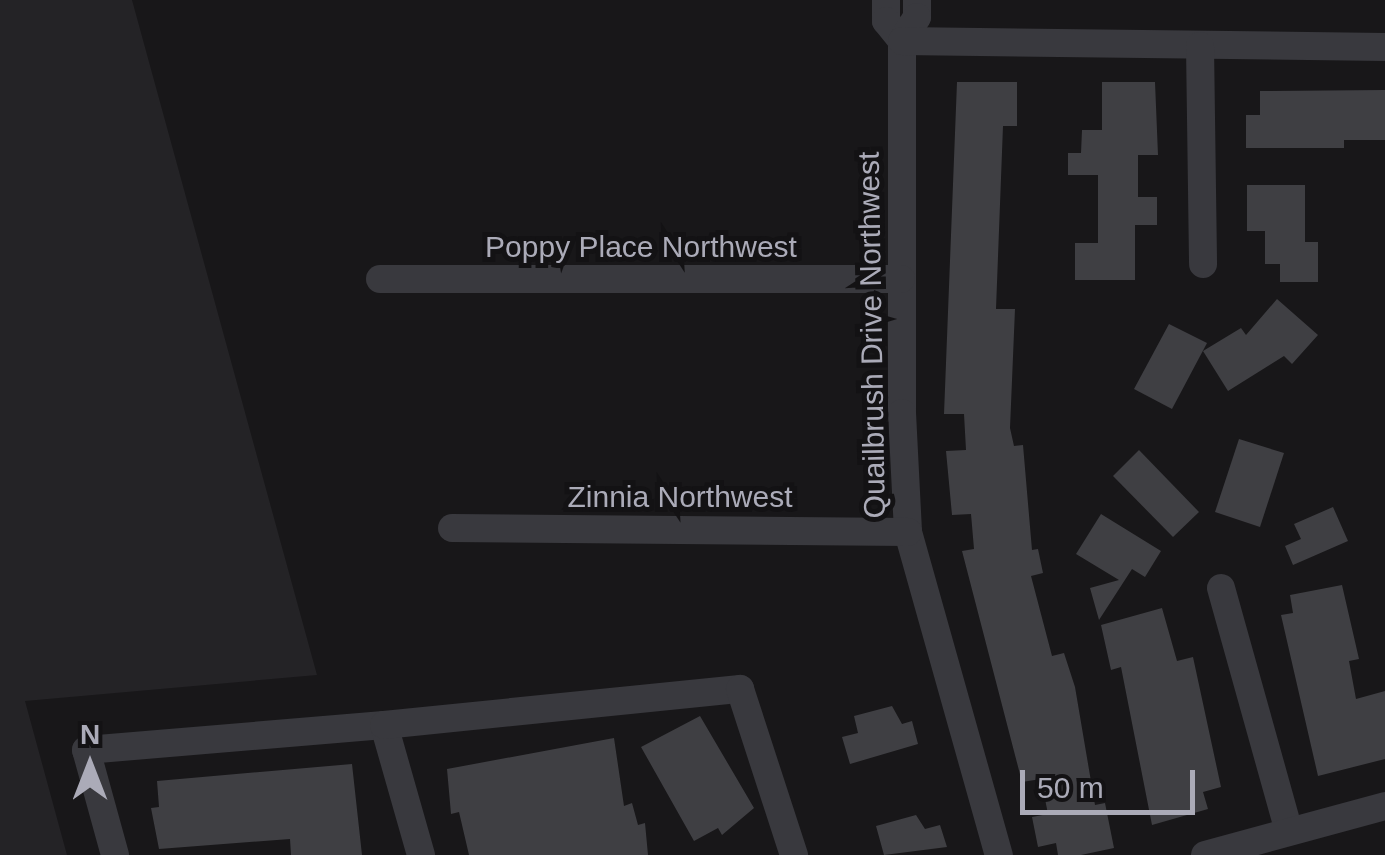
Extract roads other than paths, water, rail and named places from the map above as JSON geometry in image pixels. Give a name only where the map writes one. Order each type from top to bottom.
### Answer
[{"type":"street","name":"Quailbrush Drive Northwest","points":[[886,0],[886,22],[902,41]]},
{"type":"street","name":"Quailbrush Drive Northwest","points":[[917,0],[916,17],[902,41],[901,279],[908,532],[999,855]]},
{"type":"street","points":[[902,41],[1385,47]]},
{"type":"street","points":[[1200,46],[1203,264]]},
{"type":"street","name":"Poppy Place Northwest","points":[[380,279],[901,279]]},
{"type":"street","name":"Zinnia Northwest","points":[[452,528],[908,532]]},
{"type":"street","points":[[1221,588],[1289,832]]},
{"type":"street","points":[[115,855],[86,750],[740,689],[794,855]]},
{"type":"street","points":[[384,724],[421,855]]},
{"type":"street","points":[[1205,855],[1385,806]]}]
